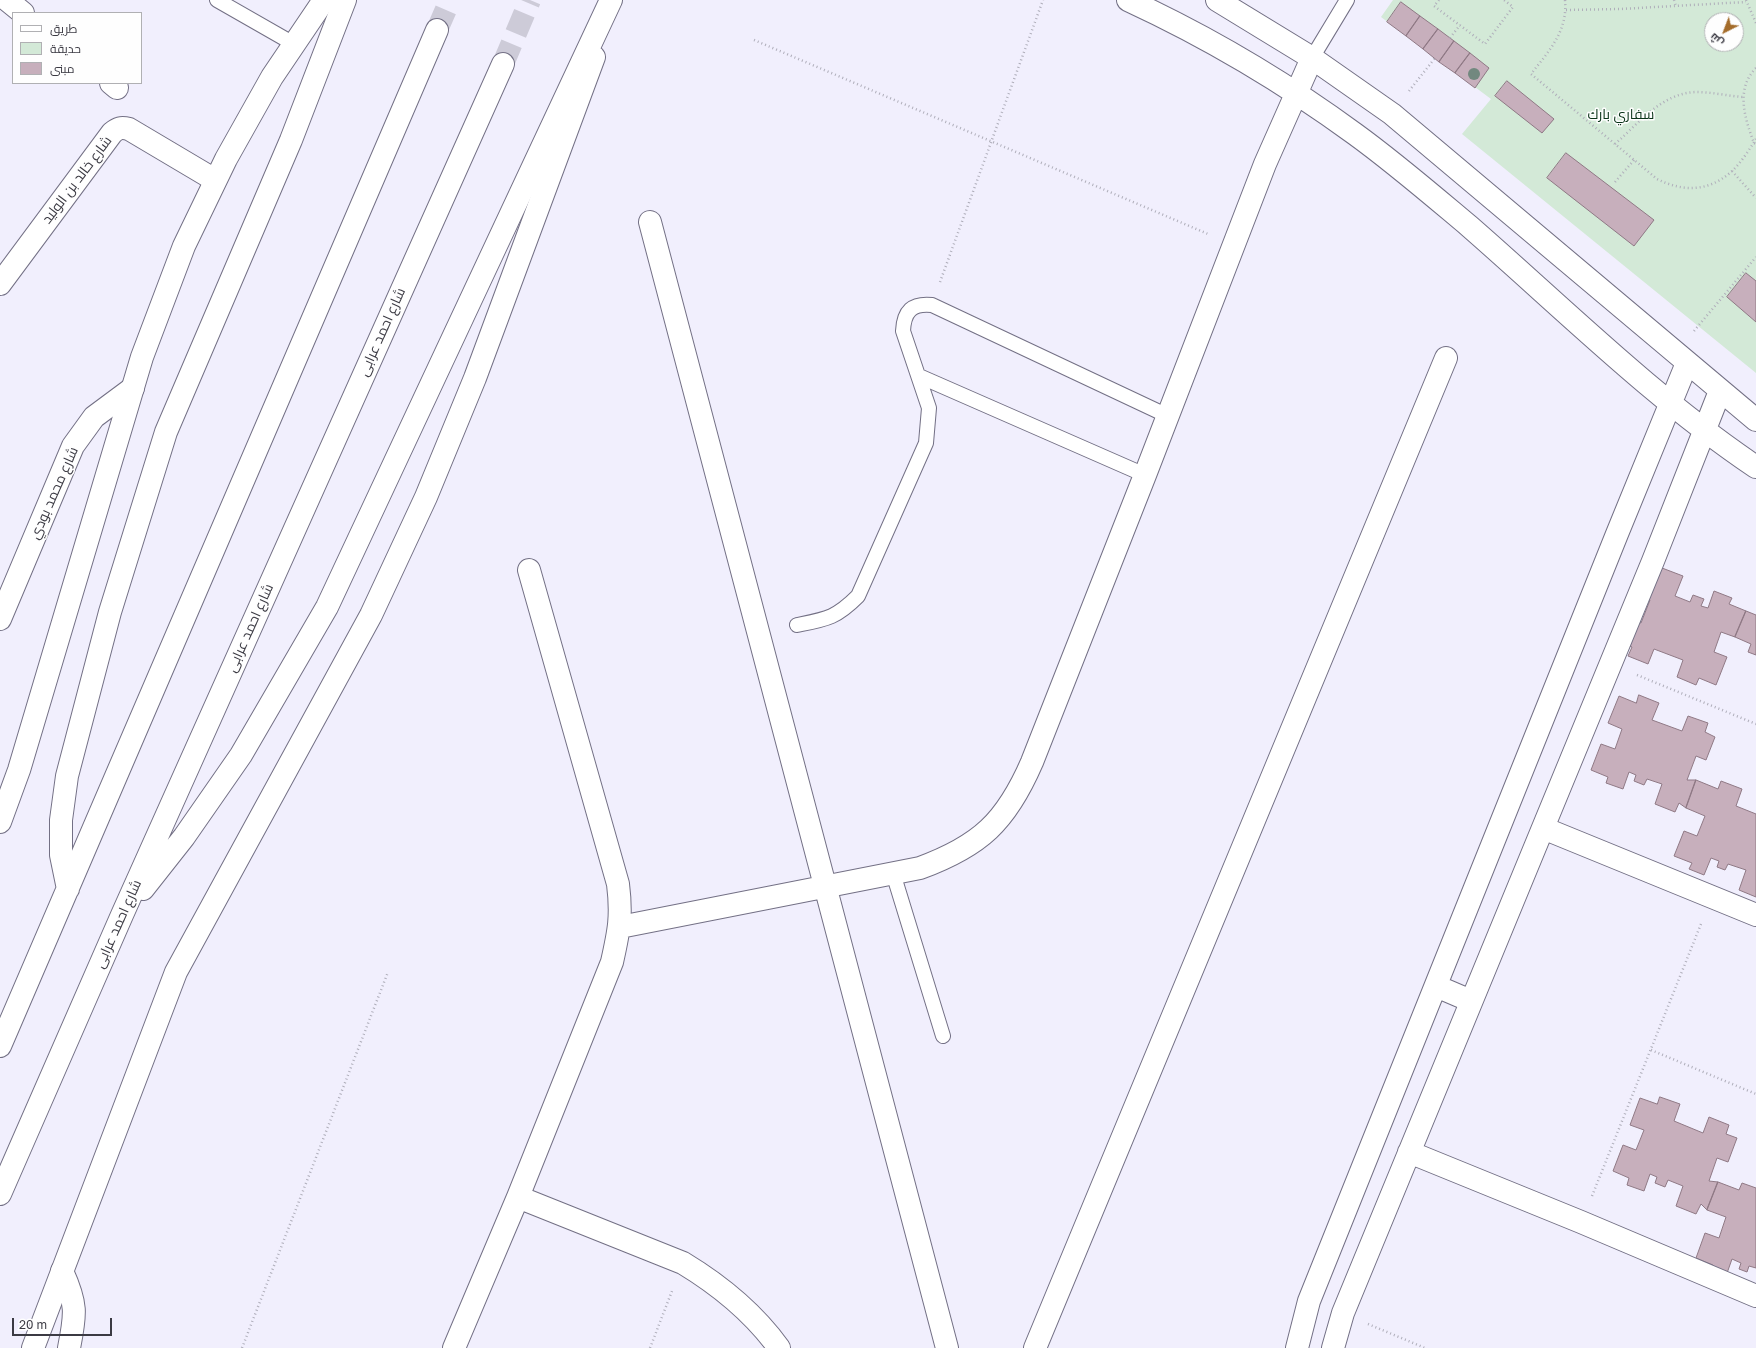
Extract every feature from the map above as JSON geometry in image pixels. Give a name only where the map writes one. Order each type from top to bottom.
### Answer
[{"type":"main road","points":[[0,822],[19,770],[142,357],[184,246],[215,180],[272,77],[324,0]]},
{"type":"main road","points":[[68,889],[61,855],[61,820],[67,776],[110,612],[166,432],[291,140],[345,0]]},
{"type":"main road","points":[[122,915],[184,837],[241,755],[328,607],[611,0]]},
{"type":"main road","points":[[33,1348],[176,972],[371,615],[426,497],[474,378],[615,0]]},
{"type":"main road","points":[[1128,0],[1203,37],[1251,64],[1356,135],[1469,226],[1614,357],[1706,430],[1756,467]]},
{"type":"main road","points":[[1217,0],[1312,58],[1392,114],[1756,420]]},
{"type":"main road","points":[[0,1046],[437,30]]},
{"type":"main road","points":[[620,927],[920,868],[945,859],[968,846],[989,830],[1007,810],[1021,787],[1029,768],[1145,475],[1265,164],[1312,58]]},
{"type":"main road","name":"شارع احمد عرابى","points":[[0,1194],[122,915],[503,64]]},
{"type":"main road","name":"شارع خالد بن الوليد","points":[[0,284],[112,133],[117,129],[122,127],[128,129],[215,180]]},
{"type":"main road","points":[[650,222],[947,1348]]},
{"type":"main road","points":[[1035,1348],[1446,358]]},
{"type":"main road","points":[[1297,1348],[1309,1301],[1611,549],[1672,403],[1681,358]]},
{"type":"main road","name":"شارع محمد بودي","points":[[2,608],[73,446],[94,417],[134,388]]},
{"type":"main road","points":[[1333,1348],[1343,1313],[1611,664],[1706,430],[1720,391]]},
{"type":"main road","points":[[454,1348],[518,1197],[612,962],[620,927],[618,884],[529,570]]},
{"type":"main road","points":[[1543,828],[1756,915]]},
{"type":"main road","points":[[1436,986],[1471,1001]]},
{"type":"main road","points":[[1409,1152],[1581,1222],[1756,1296]]},
{"type":"main road","points":[[518,1197],[683,1263],[707,1277],[729,1293],[749,1312],[779,1348]]},
{"type":"main road","points":[[62,1271],[72,1293],[75,1318],[69,1348]]},
{"type":"lane","points":[[217,0],[294,44]]},
{"type":"lane","points":[[1312,58],[1347,0]]},
{"type":"lane","points":[[797,625],[827,618],[844,610],[858,596],[867,579],[926,443],[929,408],[904,331],[904,323],[907,312],[914,306],[923,304],[932,305],[1168,416]]},
{"type":"lane","points":[[919,376],[1145,475]]},
{"type":"lane","points":[[893,873],[943,1036]]},
{"type":"path","points":[[932,305],[1043,0]]},
{"type":"path","points":[[1439,0],[1434,6],[1485,44],[1513,7],[1504,0]]},
{"type":"path","points":[[1564,0],[1566,10],[1563,26],[1557,41],[1531,74],[1657,179],[1670,186],[1685,189],[1701,188],[1715,182],[1732,171],[1755,143],[1756,139]]},
{"type":"path","points":[[1674,0],[1676,6]]},
{"type":"path","points":[[1566,10],[1620,10],[1746,1],[1756,23]]},
{"type":"path","points":[[1450,38],[1460,25]]},
{"type":"path","points":[[754,40],[1234,245]]},
{"type":"path","points":[[1392,114],[1435,58]]},
{"type":"path","points":[[1755,143],[1744,111],[1743,97],[1746,84],[1756,68]]},
{"type":"path","points":[[1615,144],[1668,98],[1697,92],[1743,97]]},
{"type":"path","points":[[1615,182],[1634,160]]},
{"type":"path","points":[[1732,171],[1756,198]]},
{"type":"path","points":[[1681,358],[1756,257]]},
{"type":"path","points":[[1611,664],[1756,724]]},
{"type":"path","points":[[1581,1222],[1712,898]]},
{"type":"path","points":[[242,1348],[388,972]]},
{"type":"path","points":[[1651,1050],[1756,1094]]},
{"type":"path","points":[[650,1348],[683,1263]]},
{"type":"path","points":[[1343,1313],[1425,1348]]},
{"type":"green space","name":"سفاري بارك","points":[[1393,0],[1756,0],[1756,373],[1462,134],[1491,99],[1381,17]]},
{"type":"building","points":[[1401,2],[1420,16],[1406,36],[1387,22]]},
{"type":"building","points":[[1420,16],[1438,29],[1423,49],[1406,36]]},
{"type":"building","points":[[1438,29],[1454,41],[1439,62],[1423,49]]},
{"type":"building","points":[[1454,41],[1470,53],[1455,73],[1439,62]]},
{"type":"building","points":[[1470,53],[1489,68],[1475,88],[1455,73]]},
{"type":"building","points":[[1507,81],[1554,119],[1542,133],[1495,96]]},
{"type":"building","points":[[1566,153],[1654,220],[1634,246],[1547,178]]},
{"type":"building","points":[[1746,273],[1756,281],[1756,322],[1727,297]]},
{"type":"building","points":[[1662,568],[1683,576],[1675,596],[1690,602],[1693,595],[1704,599],[1701,606],[1708,608],[1714,591],[1732,598],[1729,604],[1746,611],[1735,637],[1721,632],[1714,652],[1727,657],[1716,685],[1699,678],[1696,685],[1677,677],[1683,660],[1654,649],[1648,664],[1628,656],[1632,647],[1621,642],[1630,619],[1641,623],[1650,600],[1641,599],[1651,571],[1658,577]]},
{"type":"building","points":[[1746,611],[1756,615],[1756,655],[1748,652],[1751,644],[1735,637]]},
{"type":"building","points":[[1639,695],[1659,703],[1652,720],[1682,731],[1688,716],[1708,723],[1705,732],[1715,737],[1706,760],[1696,756],[1687,780],[1696,780],[1686,808],[1679,803],[1675,812],[1655,804],[1662,784],[1647,779],[1644,785],[1634,781],[1636,775],[1629,772],[1623,789],[1606,783],[1608,777],[1591,770],[1601,744],[1615,749],[1622,729],[1608,723],[1619,696],[1636,703]]},
{"type":"building","points":[[1696,780],[1718,789],[1721,781],[1742,789],[1736,806],[1756,814],[1756,897],[1739,890],[1746,870],[1728,864],[1725,870],[1717,867],[1719,861],[1711,858],[1704,875],[1689,869],[1692,863],[1674,856],[1684,831],[1697,836],[1705,816],[1686,808]]},
{"type":"building","points":[[1660,1097],[1680,1104],[1674,1121],[1703,1133],[1709,1117],[1729,1125],[1726,1134],[1737,1138],[1728,1162],[1717,1158],[1709,1181],[1718,1182],[1707,1210],[1701,1204],[1696,1214],[1676,1206],[1683,1186],[1668,1180],[1665,1187],[1655,1183],[1657,1177],[1650,1174],[1644,1191],[1627,1185],[1629,1178],[1613,1171],[1623,1145],[1636,1150],[1644,1130],[1630,1125],[1640,1098],[1657,1104]]},
{"type":"building","points":[[1718,1182],[1739,1190],[1742,1183],[1756,1188],[1756,1268],[1749,1266],[1747,1272],[1739,1269],[1741,1263],[1732,1259],[1726,1276],[1711,1271],[1713,1265],[1696,1258],[1705,1233],[1719,1238],[1726,1217],[1707,1210]]},
{"type":"tunnel","points":[[437,30],[450,0]]},
{"type":"tunnel","points":[[503,64],[530,0]]}]
